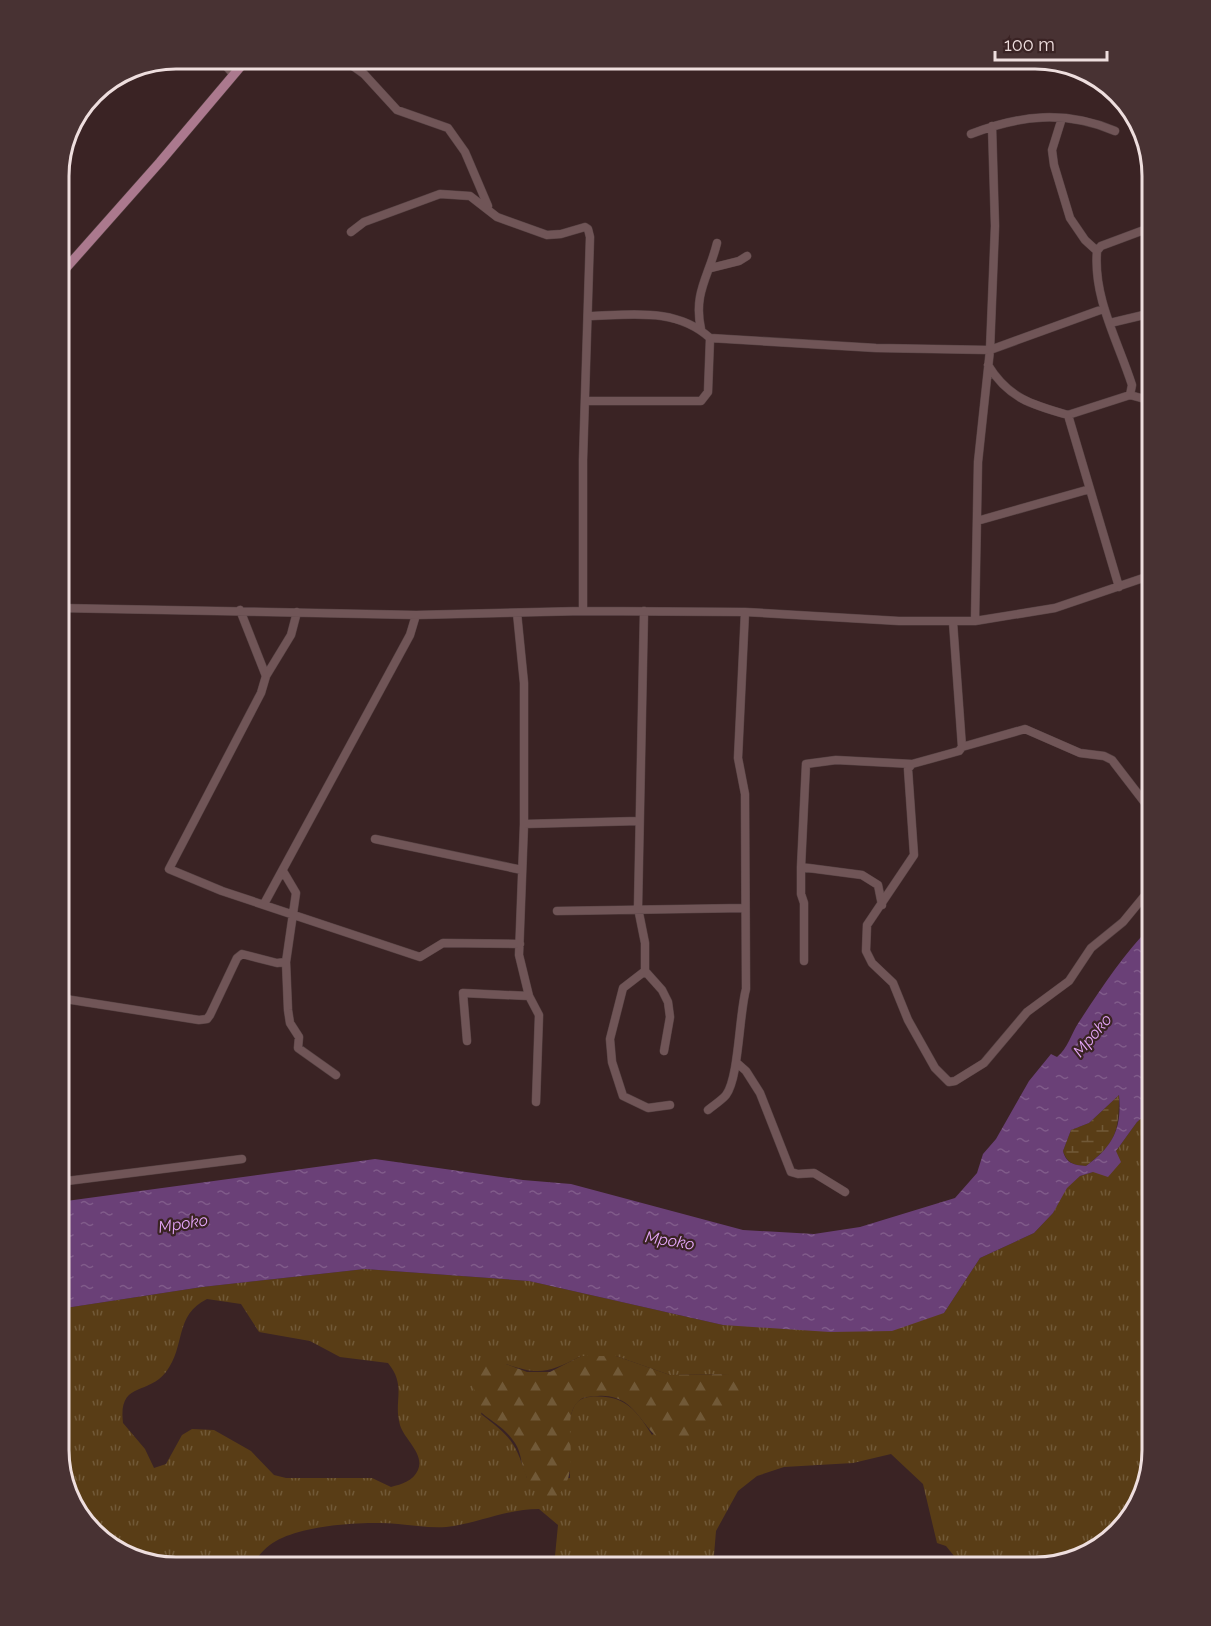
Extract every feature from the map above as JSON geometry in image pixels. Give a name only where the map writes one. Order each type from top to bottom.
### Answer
[{"type":"main road","points":[[69,265],[160,162],[237,69]]},
{"type":"street","points":[[229,69],[233,74]]},
{"type":"street","points":[[357,69],[397,110],[448,128],[465,152],[492,214]]},
{"type":"street","points":[[971,134],[1022,118],[1062,118],[1096,123],[1115,131]]},
{"type":"street","points":[[1062,118],[1052,150],[1054,165],[1070,218],[1081,235],[1097,250]]},
{"type":"street","points":[[975,621],[978,462],[990,350],[995,226],[992,126]]},
{"type":"street","points":[[351,232],[364,222],[440,194],[471,196],[483,203],[492,214],[546,235],[561,234],[585,227],[588,230],[589,316],[584,460],[583,611]]},
{"type":"street","points":[[1130,395],[1132,385],[1103,309],[1096,266],[1097,250],[1101,246],[1142,231]]},
{"type":"street","points":[[701,329],[698,314],[700,287],[711,268],[717,243]]},
{"type":"street","points":[[711,268],[739,261],[747,256]]},
{"type":"street","points":[[589,316],[667,314],[701,329],[710,338],[876,348],[990,350],[1103,309]]},
{"type":"street","points":[[1110,323],[1142,315]]},
{"type":"street","points":[[587,401],[701,401],[708,392],[710,338]]},
{"type":"street","points":[[988,365],[999,383],[1023,399],[1068,415],[1130,395],[1142,398]]},
{"type":"street","points":[[1068,415],[1119,587]]},
{"type":"street","points":[[977,522],[1090,489]]},
{"type":"street","points":[[69,608],[416,615],[583,611],[745,612],[953,622],[975,621],[1055,608],[1142,579]]},
{"type":"street","points":[[240,610],[266,676]]},
{"type":"street","points":[[644,611],[638,908],[645,943],[645,971],[662,990],[668,1002],[670,1017],[664,1051]]},
{"type":"street","points":[[297,612],[291,635],[266,676],[261,693],[169,865],[172,872],[420,957],[443,943],[520,944]]},
{"type":"street","points":[[708,1110],[726,1095],[737,1063],[740,1013],[746,989],[745,794],[738,758],[745,612]]},
{"type":"street","points":[[517,613],[524,683],[524,824],[519,955],[529,996],[539,1015],[536,1102]]},
{"type":"street","points":[[264,904],[410,635],[416,615]]},
{"type":"street","points":[[953,622],[962,747]]},
{"type":"street","points":[[804,961],[804,903],[801,894],[801,867],[806,764],[836,760],[912,764],[1025,729],[1080,753],[1104,756],[1112,760],[1142,799]]},
{"type":"street","points":[[912,764],[907,776],[914,855],[867,926],[867,951],[872,963],[893,983],[908,1020],[935,1068],[948,1082],[955,1081],[984,1063],[1027,1012],[1070,981],[1091,948],[1123,922],[1142,899]]},
{"type":"street","points":[[524,824],[639,821]]},
{"type":"street","points":[[375,840],[522,870]]},
{"type":"street","points":[[801,867],[862,875],[878,885],[882,905]]},
{"type":"street","points":[[283,871],[296,893],[286,962],[289,1017],[298,1037],[298,1048],[336,1075]]},
{"type":"street","points":[[556,911],[745,908]]},
{"type":"street","points":[[69,1000],[199,1020],[207,1019],[237,957],[242,954],[277,963],[286,962]]},
{"type":"street","points":[[645,971],[623,988],[617,1004],[610,1039],[612,1062],[622,1096],[648,1108],[670,1105]]},
{"type":"street","points":[[467,1041],[463,993],[529,996]]},
{"type":"street","points":[[737,1063],[746,1071],[760,1093],[791,1172],[814,1173],[845,1192]]},
{"type":"street","points":[[69,1181],[242,1159]]},
{"type":"green space","points":[[1119,1095],[1118,1118],[1110,1143],[1086,1166],[1071,1163],[1063,1151],[1071,1130],[1089,1123]]},
{"type":"green space","points":[[1142,1118],[1141,1464],[1134,1491],[1120,1515],[1100,1535],[1076,1549],[1035,1557],[955,1557],[946,1546],[937,1543],[923,1484],[891,1454],[853,1463],[784,1467],[757,1476],[738,1491],[716,1531],[714,1557],[555,1557],[558,1525],[539,1509],[517,1511],[445,1527],[389,1523],[326,1526],[286,1536],[268,1546],[258,1557],[169,1557],[142,1551],[117,1539],[91,1515],[77,1491],[69,1450],[69,1307],[202,1287],[365,1269],[529,1281],[723,1325],[944,1313],[980,1258],[1034,1233],[1053,1213],[1066,1188],[1080,1176],[1093,1172],[1116,1151]],"holes":[[[207,1299],[241,1304],[259,1332],[310,1341],[340,1357],[388,1363],[397,1379],[400,1425],[419,1458],[418,1470],[413,1477],[391,1487],[372,1478],[286,1478],[274,1475],[251,1451],[214,1430],[192,1429],[182,1435],[166,1464],[154,1468],[145,1449],[123,1423],[125,1401],[129,1395],[151,1384],[166,1372],[176,1352],[185,1322],[197,1306]],[[581,1356],[616,1356],[670,1375],[730,1374],[652,1435],[634,1410],[620,1401],[601,1397],[582,1399],[574,1406],[569,1425],[570,1478],[527,1478],[519,1456],[506,1435],[481,1414],[506,1364],[536,1371],[553,1369]]]},
{"type":"green space","points":[[581,1356],[616,1356],[670,1375],[730,1374],[742,1378],[748,1387],[711,1421],[688,1437],[671,1441],[659,1438],[630,1407],[617,1398],[598,1396],[581,1399],[574,1407],[570,1418],[571,1458],[566,1485],[557,1496],[544,1496],[527,1478],[515,1443],[506,1432],[479,1409],[475,1400],[475,1371],[483,1364],[506,1364],[527,1372],[550,1372]]},
{"type":"water","name":"Mpoko","points":[[1142,935],[1142,1118],[1116,1151],[1121,1162],[1108,1177],[1093,1172],[1080,1176],[1067,1188],[1053,1213],[1034,1233],[980,1258],[944,1313],[892,1331],[830,1332],[723,1325],[529,1281],[365,1269],[202,1287],[69,1307],[69,1201],[375,1159],[523,1180],[571,1184],[743,1230],[814,1234],[860,1227],[955,1198],[977,1173],[983,1154],[996,1139],[1029,1081],[1051,1054],[1057,1057],[1064,1049],[1079,1022]],"holes":[[[1119,1095],[1119,1118],[1114,1136],[1095,1159],[1086,1166],[1068,1161],[1063,1151],[1071,1130],[1089,1123]]]}]
